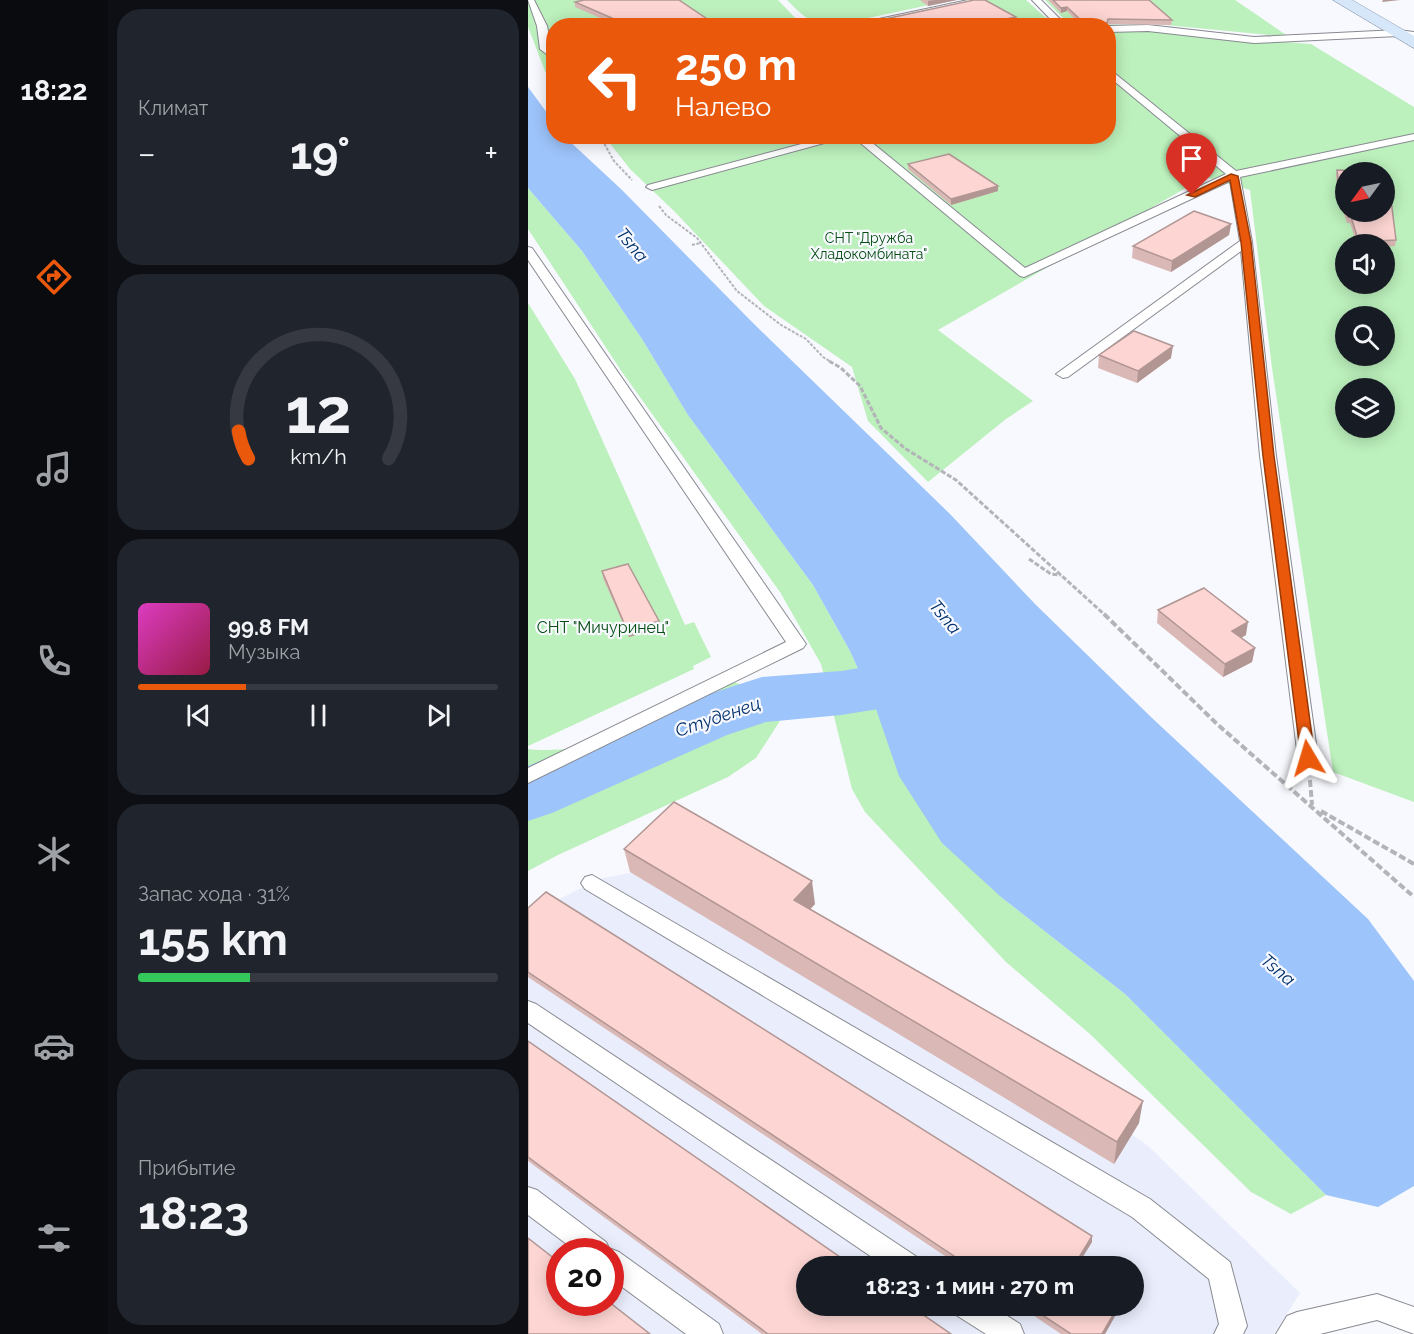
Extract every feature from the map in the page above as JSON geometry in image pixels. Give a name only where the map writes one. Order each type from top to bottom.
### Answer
[{"type":"main road","points":[[1341,0],[1406,34],[1414,43]]},
{"type":"lane","points":[[530,0],[542,26],[546,50]]},
{"type":"lane","points":[[913,0],[928,10]]},
{"type":"lane","points":[[889,18],[981,0]]},
{"type":"lane","points":[[1036,0],[1055,18]]},
{"type":"lane","points":[[1116,29],[1148,28],[1254,40],[1406,34]]},
{"type":"lane","points":[[1116,78],[1234,176],[1246,242],[1268,456],[1308,758]]},
{"type":"lane","points":[[867,144],[1024,273],[1234,176],[1373,144],[1414,137]]},
{"type":"lane","points":[[652,187],[815,144]]},
{"type":"lane","points":[[1063,374],[1246,242]]},
{"type":"lane","points":[[528,251],[797,644],[528,776]]},
{"type":"lane","points":[[592,883],[1141,1208],[1221,1271],[1233,1326],[1228,1334]]},
{"type":"lane","points":[[528,1011],[893,1256]]},
{"type":"lane","points":[[528,1199],[580,1238]]},
{"type":"lane","points":[[624,1271],[709,1334]]},
{"type":"lane","points":[[1290,1334],[1297,1326],[1377,1307],[1414,1321]]},
{"type":"lane","points":[[983,1316],[1010,1334]]},
{"type":"path","points":[[603,144],[606,151]]},
{"type":"path","points":[[659,206],[666,216],[700,243],[737,291],[781,325],[806,339],[823,357],[841,368],[860,386],[881,428],[906,449],[956,480],[1102,612],[1217,724],[1312,805],[1414,897]]},
{"type":"path","points":[[692,245],[700,243]]},
{"type":"path","points":[[1029,559],[1051,574],[1061,576]]},
{"type":"path","points":[[1312,805],[1414,864]]},
{"type":"shaded area","points":[[726,854],[1147,1145],[1300,1293],[1274,1334],[528,1334],[528,915],[599,879]]},
{"type":"green space","points":[[528,0],[778,0],[795,18],[546,18],[546,74],[528,27]]},
{"type":"green space","points":[[787,0],[952,0],[868,18],[807,18]]},
{"type":"green space","points":[[979,0],[1026,0],[1046,18],[895,18]]},
{"type":"green space","points":[[1045,0],[1235,0],[1289,37],[1155,24],[1116,24],[1116,18],[1063,18]]},
{"type":"green space","name":"СНТ \"Дружба Хладокомбината\"","points":[[1137,28],[1201,36],[1311,44],[1414,107],[1414,802],[1333,772],[1272,368],[1250,190],[1205,177],[938,330],[1033,401],[1006,419],[928,482],[868,421],[852,367],[764,306],[675,212],[630,169],[610,144],[1116,144],[1116,30]]},
{"type":"green space","points":[[528,188],[582,251],[642,339],[688,415],[813,585],[850,651],[876,709],[1001,897],[1125,994],[1326,1195],[1291,1214],[1251,1192],[1091,1035],[1006,962],[865,812],[852,789],[821,664],[780,592],[622,372],[528,229]]},
{"type":"green space","name":"СНТ \"Мичуринец\"","points":[[528,303],[575,379],[685,625],[694,622],[711,657],[693,666],[694,669],[528,746]]},
{"type":"green space","points":[[714,676],[771,694],[785,713],[756,758],[728,777],[528,871],[528,749],[560,749],[596,744],[648,728],[675,712]]},
{"type":"water","name":"Tsna","points":[[528,87],[546,111],[546,144],[573,144],[622,190],[754,324],[950,514],[1035,604],[1152,718],[1368,919],[1414,981],[1414,1186],[1378,1207],[1326,1195],[1125,994],[1001,897],[942,843],[899,776],[876,709],[850,651],[813,585],[688,415],[642,339],[582,251],[528,188]]},
{"type":"building","points":[[584,0],[679,0],[706,18],[612,18],[575,2]]},
{"type":"building","points":[[974,0],[985,0],[1016,17],[1011,18],[889,18]]},
{"type":"building","points":[[1053,0],[1149,0],[1172,20],[1079,18],[1067,7],[1061,8]]},
{"type":"building","points":[[949,154],[998,186],[951,199],[908,164]]},
{"type":"building","points":[[1194,211],[1231,224],[1172,261],[1133,246]]},
{"type":"building","points":[[1353,222],[1394,222],[1396,240],[1395,234],[1356,234]]},
{"type":"building","points":[[1134,331],[1173,346],[1138,371],[1099,355]]},
{"type":"building","points":[[628,564],[659,621],[627,630],[602,571]]},
{"type":"building","points":[[1204,588],[1248,622],[1232,631],[1255,648],[1225,664],[1158,610]]},
{"type":"building","points":[[674,802],[812,881],[794,900],[1143,1101],[1117,1142],[624,849]]},
{"type":"building","points":[[546,892],[1092,1236],[1080,1256],[954,1256],[528,972],[528,908]]},
{"type":"building","points":[[528,1041],[839,1256],[796,1256],[796,1316],[925,1316],[951,1334],[768,1334],[528,1157]]},
{"type":"building","points":[[528,1238],[546,1252],[546,1316],[624,1316],[624,1314],[650,1334],[528,1334]]},
{"type":"building","points":[[1044,1316],[1113,1316],[1102,1334],[1071,1334]]},
{"type":"waterway","name":"Студенец","points":[[528,795],[704,719],[762,700],[841,693],[953,675]]},
{"type":"route","points":[[1192,195],[1234,176],[1246,242],[1268,456],[1308,758]]}]
